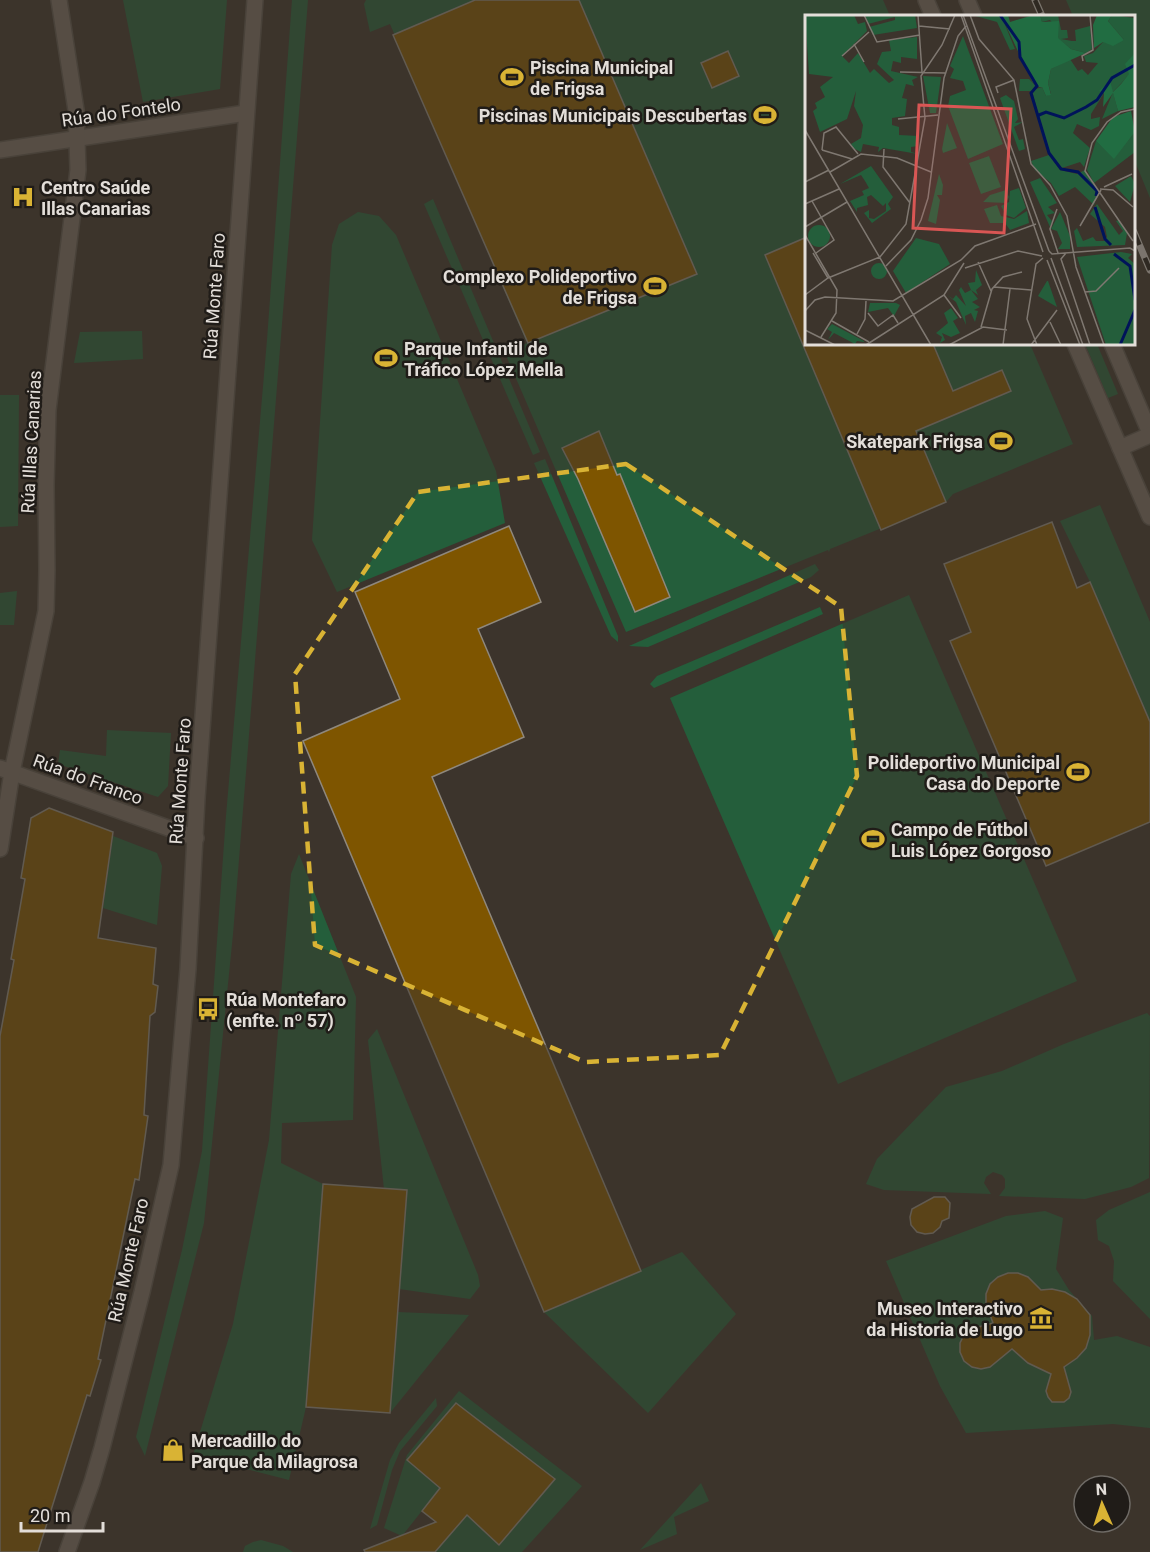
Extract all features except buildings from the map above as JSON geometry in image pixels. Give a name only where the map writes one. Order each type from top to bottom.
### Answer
[{"type":"street","name":"Rúa Illas Canarias","points":[[0,849],[6,770],[46,611],[48,410],[78,170],[79,138],[76,110],[58,0]]},
{"type":"street","name":"Rúa Monte Faro","points":[[68,1552],[102,1448],[142,1292],[171,1165],[188,969],[255,0]]},
{"type":"street","points":[[926,0],[933,15]]},
{"type":"street","points":[[967,0],[974,15]]},
{"type":"street","name":"Rúa do Fontelo","points":[[0,150],[246,113]]},
{"type":"street","points":[[1075,345],[1150,517]]},
{"type":"street","points":[[1112,345],[1150,434],[1120,448]]},
{"type":"street","name":"Rúa do Franco","points":[[6,770],[196,838]]},
{"type":"highlighted area","points":[[626,464],[841,607],[857,776],[720,1055],[585,1062],[315,945],[295,674],[418,492]]},
{"type":"green space","points":[[123,0],[227,0],[220,89],[143,102]]},
{"type":"green space","points":[[292,0],[308,0],[233,934],[204,1223],[145,1456],[136,1437],[182,1250],[202,1151],[226,816],[267,340]]},
{"type":"green space","name":"Complexo Polideportivo de Frigsa","points":[[366,0],[883,0],[890,15],[805,15],[805,345],[1030,345],[1073,444],[953,494],[946,502],[830,549],[829,552],[828,550],[626,632],[505,353],[527,343],[390,24],[370,32],[364,4]]},
{"type":"green space","points":[[1066,0],[1150,0],[1150,198],[1135,161],[1135,15],[1073,15]]},
{"type":"green space","points":[[433,199],[540,452],[533,455],[424,204]]},
{"type":"green space","name":"Parque Infantil de Tráfico López Mella","points":[[358,212],[379,216],[396,235],[496,471],[505,523],[337,592],[312,540],[332,245],[339,224]]},
{"type":"green space","points":[[142,331],[143,359],[74,363],[80,332]]},
{"type":"green space","points":[[1085,345],[1097,345],[1118,394],[1108,398]]},
{"type":"green space","points":[[0,395],[19,395],[18,526],[0,527]]},
{"type":"green space","points":[[545,459],[618,636],[618,642],[611,636],[534,463]]},
{"type":"green space","points":[[1100,505],[1150,622],[1150,722],[1090,582],[1060,521]]},
{"type":"green space","points":[[815,564],[819,570],[811,577],[648,647],[629,646]]},
{"type":"green space","points":[[17,591],[14,625],[0,625],[0,593]]},
{"type":"green space","name":"Campo de Fútbol Luis López Gorgoso","points":[[909,595],[1077,981],[838,1084],[670,698]]},
{"type":"green space","points":[[820,607],[823,614],[654,688],[650,684],[657,676]]},
{"type":"green space","points":[[107,730],[171,733],[168,786],[158,797],[58,764],[60,750],[106,756]]},
{"type":"green space","points":[[113,836],[157,853],[162,866],[157,925],[103,908]]},
{"type":"green space","points":[[299,854],[356,997],[353,1120],[282,1123],[281,1163],[323,1184],[306,1407],[289,1480],[193,1455],[233,1324],[269,1140],[291,874]]},
{"type":"green space","points":[[1147,1013],[1150,1016],[1149,1178],[1131,1187],[1085,1199],[999,1196],[1005,1188],[1005,1179],[1002,1175],[993,1172],[986,1177],[984,1183],[991,1194],[884,1190],[866,1184],[877,1159],[946,1087],[1002,1071],[1064,1044]]},
{"type":"green space","points":[[377,1029],[478,1275],[480,1286],[470,1299],[399,1289],[384,1189],[368,1040]]},
{"type":"green space","points":[[1150,1192],[1150,1319],[1113,1281],[1114,1261],[1109,1246],[1098,1240],[1096,1220],[1109,1210]]},
{"type":"green space","points":[[1045,1211],[1063,1218],[1056,1269],[1069,1290],[1092,1316],[1094,1340],[1117,1336],[1150,1347],[1150,1428],[1113,1424],[966,1433],[940,1386],[886,1261],[1006,1216]]},
{"type":"green space","points":[[682,1252],[736,1314],[648,1413],[544,1312]]},
{"type":"green space","points":[[397,1312],[469,1315],[390,1413]]},
{"type":"green space","points":[[459,1391],[582,1486],[522,1552],[429,1552],[467,1515],[499,1545],[554,1479],[456,1403],[407,1460],[440,1488],[402,1536],[384,1528],[407,1455]]},
{"type":"green space","points":[[436,1398],[437,1406],[400,1451],[392,1470],[377,1525],[370,1529],[390,1460],[399,1443]]},
{"type":"green space","points":[[701,1483],[709,1501],[674,1517],[677,1534],[640,1550]]},
{"type":"green space","points":[[261,1540],[283,1546],[293,1552],[243,1552],[245,1546]]},
{"type":"railway","points":[[1035,0],[1042,15]]},
{"type":"railway","points":[[1135,234],[1150,270]]},
{"type":"place","name":"Piscina Municipal de Frigsa","points":[[512,77]]},
{"type":"place","name":"Piscinas Municipais Descubertas","points":[[765,115]]},
{"type":"place","name":"Centro Saúde Illas Canarias","points":[[23,197]]},
{"type":"place","name":"Complexo Polideportivo de Frigsa","points":[[655,286]]},
{"type":"place","name":"Parque Infantil de Tráfico López Mella","points":[[386,358]]},
{"type":"place","name":"Skatepark Frigsa","points":[[1001,441]]},
{"type":"place","name":"Polideportivo Municipal Casa do Deporte","points":[[1078,772]]},
{"type":"place","name":"Campo de Fútbol Luis López Gorgoso","points":[[873,839]]},
{"type":"place","name":"Rúa Montefaro (enfte. nº 57)","points":[[208,1009]]},
{"type":"place","name":"Museo Interactivo da Historia de Lugo","points":[[1041,1318]]},
{"type":"place","name":"Mercadillo do Parque da Milagrosa","points":[[173,1450]]}]
